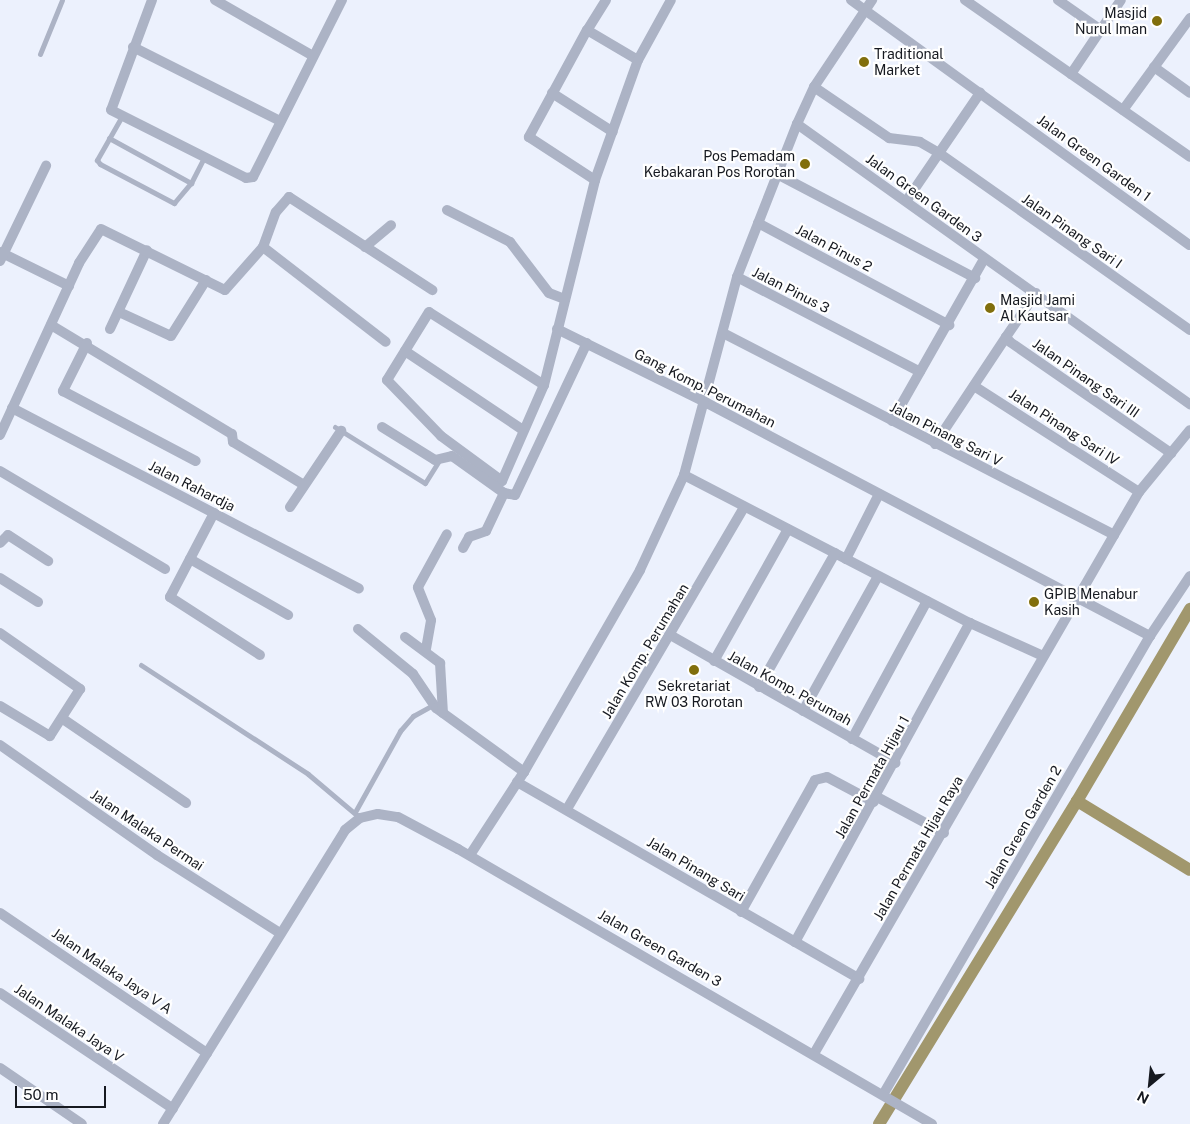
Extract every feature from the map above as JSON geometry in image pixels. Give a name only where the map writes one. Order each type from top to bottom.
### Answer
[{"type":"street","points":[[152,0],[110,106],[122,115],[240,177],[253,176],[342,0]]},
{"type":"street","points":[[215,0],[313,56]]},
{"type":"street","points":[[594,180],[531,140],[529,134],[587,30],[606,0]]},
{"type":"street","points":[[544,385],[429,312],[387,382],[441,436],[501,481],[544,385],[594,180],[638,60],[671,0]]},
{"type":"street","name":"Jalan Green Garden 1","points":[[851,0],[861,14],[980,93],[1190,245]]},
{"type":"street","points":[[737,277],[797,124],[814,87],[872,0]]},
{"type":"street","points":[[965,0],[1190,157]]},
{"type":"street","points":[[1058,0],[1100,30]]},
{"type":"street","points":[[1071,74],[1121,0]]},
{"type":"street","points":[[1123,110],[1154,67],[1186,32],[1190,18]]},
{"type":"street","points":[[587,30],[638,60]]},
{"type":"street","points":[[133,47],[280,121]]},
{"type":"street","points":[[1154,67],[1190,93]]},
{"type":"street","name":"Jalan Pinang Sari I","points":[[814,87],[889,138],[920,142],[939,153],[1190,330]]},
{"type":"street","points":[[552,93],[613,132]]},
{"type":"street","points":[[907,200],[980,93]]},
{"type":"street","name":"Jalan Green Garden 3","points":[[797,124],[907,200],[984,258],[1036,293],[1190,404]]},
{"type":"street","points":[[46,166],[1,255],[69,286]]},
{"type":"street","points":[[777,174],[975,278]]},
{"type":"street","points":[[0,435],[95,233],[104,230],[227,290],[263,247],[276,212],[289,197],[432,290]]},
{"type":"street","points":[[447,210],[510,242],[549,293],[565,299]]},
{"type":"street","name":"Jalan Pinus 2","points":[[758,223],[949,325]]},
{"type":"street","points":[[365,247],[391,225]]},
{"type":"street","points":[[263,247],[386,342]]},
{"type":"street","points":[[110,329],[147,250]]},
{"type":"street","points":[[892,421],[949,325],[984,258]]},
{"type":"street","name":"Jalan Pinus 3","points":[[470,856],[519,783],[615,618],[684,475],[737,277],[920,372]]},
{"type":"street","points":[[118,312],[171,336],[206,280]]},
{"type":"street","points":[[935,444],[1036,293]]},
{"type":"street","points":[[51,325],[87,343],[304,485]]},
{"type":"street","name":"Gang Komp. Perumahan","points":[[557,329],[705,402],[879,494],[1079,596],[1150,636]]},
{"type":"street","name":"Jalan Pinang Sari V","points":[[723,333],[1114,535]]},
{"type":"street","name":"Jalan Pinang Sari III","points":[[1006,337],[1171,453]]},
{"type":"street","points":[[87,343],[63,390],[196,461]]},
{"type":"street","points":[[382,427],[432,459],[452,456],[504,493],[517,492],[587,343]]},
{"type":"street","points":[[405,351],[523,430]]},
{"type":"street","name":"Jalan Pinang Sari IV","points":[[974,386],[1139,492]]},
{"type":"street","name":"Jalan Rahardja","points":[[12,408],[359,589]]},
{"type":"street","points":[[290,508],[338,429]]},
{"type":"street","points":[[684,475],[970,624],[1041,655],[1079,596],[1139,492],[1190,430]]},
{"type":"street","points":[[0,471],[165,570]]},
{"type":"street","points":[[463,548],[469,537],[486,531],[504,493]]},
{"type":"street","points":[[846,558],[879,494]]},
{"type":"street","name":"Jalan Komp. Perumahan","points":[[566,809],[672,636],[744,506]]},
{"type":"street","points":[[214,513],[170,597],[260,655]]},
{"type":"street","points":[[714,662],[788,529]]},
{"type":"street","points":[[426,649],[431,620],[418,587],[447,534]]},
{"type":"street","points":[[0,543],[8,535],[48,561]]},
{"type":"street","points":[[760,687],[835,553]]},
{"type":"street","points":[[190,559],[288,616]]},
{"type":"street","points":[[803,711],[878,576]]},
{"type":"street","name":"Jalan Green Garden 2","points":[[887,1094],[1150,636],[1190,576]]},
{"type":"street","points":[[0,578],[38,602]]},
{"type":"street","points":[[852,739],[927,601]]},
{"type":"street","name":"Jalan Permata Hijau 1","points":[[795,942],[896,763],[970,624]]},
{"type":"street","points":[[358,629],[413,674],[433,705],[524,772]]},
{"type":"street","points":[[0,633],[80,688],[63,719],[47,736],[0,706]]},
{"type":"street","name":"Jalan Komp. Perumah","points":[[672,636],[714,662],[896,763]]},
{"type":"street","points":[[405,637],[426,649],[440,663],[443,713]]},
{"type":"street","name":"Jalan Permata Hijau Raya","points":[[815,1052],[944,832],[1041,655]]},
{"type":"street","points":[[63,719],[186,803]]},
{"type":"street","name":"Jalan Malaka Permai","points":[[0,745],[157,854],[280,933]]},
{"type":"street","points":[[741,912],[815,780],[827,777],[944,832]]},
{"type":"street","name":"Jalan Pinang Sari","points":[[519,783],[859,979]]},
{"type":"street","points":[[163,1124],[345,830],[361,815]]},
{"type":"street","name":"Jalan Green Garden 3","points":[[361,815],[398,817],[815,1052],[907,1106],[932,1124]]},
{"type":"street","name":"Jalan Malaka Jaya V A","points":[[0,913],[207,1053]]},
{"type":"street","name":"Jalan Malaka Jaya V","points":[[0,993],[173,1109]]},
{"type":"street","points":[[0,1068],[82,1124]]},
{"type":"lane","points":[[40,54],[62,0]]},
{"type":"lane","points":[[122,115],[109,138],[100,164],[174,203],[191,183],[204,158]]},
{"type":"lane","points":[[109,138],[191,183]]},
{"type":"lane","points":[[338,429],[424,483],[440,459]]},
{"type":"lane","points":[[141,665],[308,774],[361,815],[400,731],[413,716],[433,705]]},
{"type":"waterway","points":[[1077,801],[1190,609]]},
{"type":"waterway","points":[[879,1124],[1077,801],[1190,870]]},
{"type":"place","name":"Masjid Nurul Iman","points":[[1157,21]]},
{"type":"place","name":"Traditional Market","points":[[864,62]]},
{"type":"place","name":"Pos Pemadam Kebakaran Pos Rorotan","points":[[805,164]]},
{"type":"place","name":"Masjid Jami Al Kautsar","points":[[990,308]]},
{"type":"place","name":"GPIB Menabur Kasih","points":[[1034,602]]},
{"type":"place","name":"Sekretariat RW 03 Rorotan","points":[[694,670]]}]
